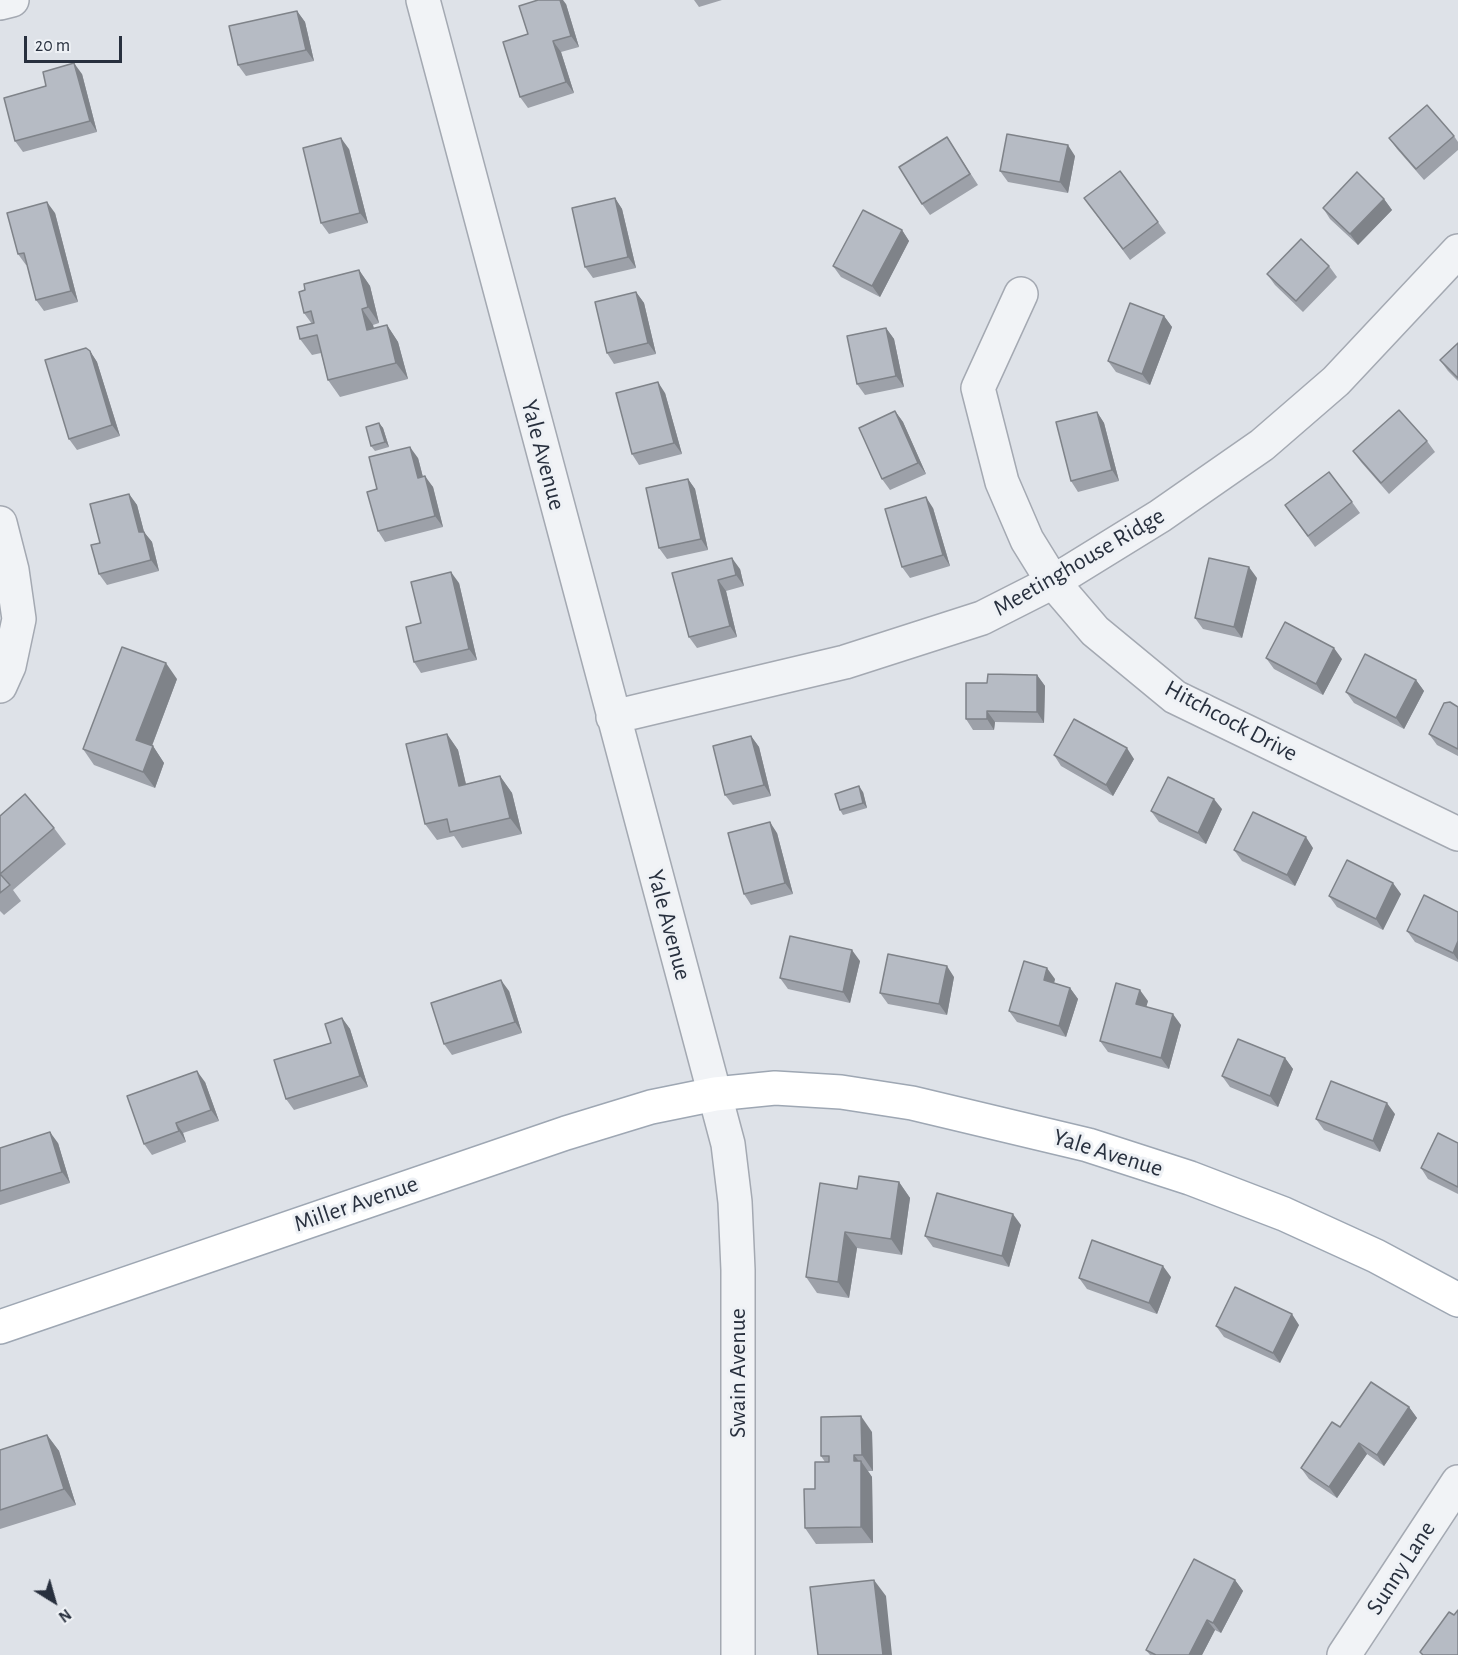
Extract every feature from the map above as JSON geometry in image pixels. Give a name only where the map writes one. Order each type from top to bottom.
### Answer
[{"type":"main road","name":"Yale Avenue","points":[[715,1094],[775,1088],[842,1092],[923,1105],[1088,1145],[1190,1178],[1284,1214],[1376,1256],[1458,1300]]},
{"type":"main road","name":"Miller Avenue","points":[[0,1327],[566,1133],[651,1107],[715,1094]]},
{"type":"street","points":[[0,3],[12,0]]},
{"type":"street","name":"Yale Avenue","points":[[423,0],[612,717],[715,1094]]},
{"type":"street","name":"Meetinghouse Ridge","points":[[612,717],[845,662],[982,618],[1053,582],[1160,516],[1262,445],[1335,381],[1458,251]]},
{"type":"street","name":"Hitchcock Drive","points":[[1021,294],[978,388],[1002,482],[1027,540],[1053,582],[1095,631],[1175,697],[1458,834]]},
{"type":"street","points":[[0,523],[12,570],[20,619],[9,666],[0,686]]},
{"type":"street","name":"Swain Avenue","points":[[715,1094],[728,1144],[735,1202],[738,1259],[738,1655]]},
{"type":"street","name":"Sunny Lane","points":[[1344,1655],[1458,1482]]},
{"type":"building","points":[[538,0],[560,0],[571,36],[553,41],[566,82],[520,97],[503,42],[528,34],[519,6]]},
{"type":"building","points":[[297,11],[306,50],[238,65],[229,26]]},
{"type":"building","points":[[74,63],[90,121],[15,141],[4,98],[46,86],[43,72]]},
{"type":"building","points":[[1427,105],[1454,136],[1416,169],[1389,138]]},
{"type":"building","points":[[1007,134],[1068,145],[1060,182],[1000,171]]},
{"type":"building","points":[[947,137],[970,174],[922,204],[899,167]]},
{"type":"building","points":[[341,138],[360,213],[321,223],[303,148]]},
{"type":"building","points":[[1120,171],[1158,222],[1123,249],[1084,198]]},
{"type":"building","points":[[1357,172],[1384,199],[1350,234],[1323,208]]},
{"type":"building","points":[[615,198],[628,257],[585,267],[572,208]]},
{"type":"building","points":[[47,202],[71,291],[36,300],[24,253],[18,254],[7,213]]},
{"type":"building","points":[[863,210],[902,230],[872,286],[833,266]]},
{"type":"building","points":[[1301,239],[1329,266],[1296,301],[1267,274]]},
{"type":"building","points":[[359,270],[368,307],[362,309],[367,330],[387,325],[396,363],[328,380],[317,335],[300,339],[297,327],[314,323],[311,311],[304,313],[299,292],[305,290],[304,284]]},
{"type":"building","points":[[636,292],[648,343],[607,353],[595,302]]},
{"type":"building","points":[[1130,303],[1164,316],[1142,374],[1108,361]]},
{"type":"building","points":[[886,328],[896,376],[857,384],[847,336]]},
{"type":"building","points":[[1458,343],[1458,378],[1440,360]]},
{"type":"building","points":[[86,348],[90,351],[112,425],[69,439],[45,360]]},
{"type":"building","points":[[658,382],[674,443],[632,454],[616,393]]},
{"type":"building","points":[[1399,410],[1427,441],[1381,483],[1353,451]]},
{"type":"building","points":[[895,411],[918,463],[882,479],[859,428]]},
{"type":"building","points":[[1097,412],[1112,470],[1071,481],[1056,422]]},
{"type":"building","points":[[379,423],[385,442],[371,446],[366,427]]},
{"type":"building","points":[[410,447],[418,478],[425,476],[435,516],[378,531],[367,492],[377,489],[369,457]]},
{"type":"building","points":[[1329,472],[1352,502],[1308,536],[1285,505]]},
{"type":"building","points":[[688,479],[701,539],[659,548],[646,488]]},
{"type":"building","points":[[129,494],[139,532],[144,532],[151,560],[99,574],[91,545],[100,543],[90,504]]},
{"type":"building","points":[[926,497],[943,555],[902,567],[885,509]]},
{"type":"building","points":[[732,558],[736,575],[718,580],[730,626],[689,637],[672,573]]},
{"type":"building","points":[[1209,558],[1249,567],[1234,627],[1195,618]]},
{"type":"building","points":[[451,572],[469,649],[414,662],[406,627],[421,623],[411,582]]},
{"type":"building","points":[[1285,622],[1334,648],[1316,684],[1266,658]]},
{"type":"building","points":[[122,647],[166,663],[136,740],[153,746],[143,772],[83,749]]},
{"type":"building","points":[[1365,654],[1416,680],[1396,718],[1346,692]]},
{"type":"building","points":[[988,674],[1037,675],[1037,712],[987,711],[987,719],[966,719],[966,683],[987,683]]},
{"type":"building","points":[[1450,702],[1458,707],[1458,749],[1429,734],[1444,703]]},
{"type":"building","points":[[1074,719],[1127,748],[1106,785],[1054,755]]},
{"type":"building","points":[[447,734],[459,786],[500,776],[510,818],[450,832],[447,819],[425,824],[406,744]]},
{"type":"building","points":[[751,736],[764,785],[725,795],[713,746]]},
{"type":"building","points":[[1168,777],[1214,799],[1198,833],[1151,811]]},
{"type":"building","points":[[859,786],[863,803],[840,810],[835,794]]},
{"type":"building","points":[[25,794],[54,828],[0,874],[0,816]]},
{"type":"building","points":[[1253,812],[1306,837],[1287,875],[1234,850]]},
{"type":"building","points":[[770,822],[785,883],[744,894],[728,833]]},
{"type":"building","points":[[1347,860],[1393,883],[1376,919],[1329,896]]},
{"type":"building","points":[[0,874],[10,885],[0,893]]},
{"type":"building","points":[[1424,895],[1458,912],[1458,941],[1453,953],[1407,931]]},
{"type":"building","points":[[790,936],[852,950],[843,992],[780,978]]},
{"type":"building","points":[[888,954],[947,966],[939,1004],[880,993]]},
{"type":"building","points":[[1024,961],[1047,968],[1044,980],[1070,988],[1059,1026],[1009,1011]]},
{"type":"building","points":[[501,980],[515,1022],[444,1044],[431,1003]]},
{"type":"building","points":[[1116,983],[1140,990],[1136,1004],[1173,1014],[1161,1058],[1100,1041]]},
{"type":"building","points":[[342,1018],[360,1076],[286,1099],[274,1060],[331,1043],[325,1024]]},
{"type":"building","points":[[1238,1039],[1285,1058],[1270,1096],[1222,1076]]},
{"type":"building","points":[[197,1071],[211,1110],[176,1123],[179,1131],[144,1144],[127,1096]]},
{"type":"building","points":[[1331,1081],[1387,1103],[1373,1141],[1316,1119]]},
{"type":"building","points":[[50,1132],[62,1172],[0,1191],[0,1148]]},
{"type":"building","points":[[1438,1133],[1458,1143],[1458,1187],[1421,1168]]},
{"type":"building","points":[[859,1176],[899,1182],[891,1239],[845,1232],[838,1282],[806,1277],[820,1183],[857,1189]]},
{"type":"building","points":[[937,1193],[1013,1214],[1002,1256],[925,1236]]},
{"type":"building","points":[[1092,1240],[1163,1266],[1149,1303],[1079,1278]]},
{"type":"building","points":[[1235,1287],[1292,1314],[1273,1353],[1216,1326]]},
{"type":"building","points":[[1371,1382],[1409,1407],[1377,1455],[1359,1443],[1329,1487],[1301,1468],[1332,1422],[1340,1427]]},
{"type":"building","points":[[861,1416],[862,1455],[854,1455],[854,1461],[861,1461],[861,1527],[805,1528],[804,1489],[815,1489],[815,1462],[829,1462],[829,1456],[821,1456],[821,1417]]},
{"type":"building","points":[[47,1435],[64,1489],[0,1510],[0,1450]]},
{"type":"building","points":[[1194,1559],[1235,1580],[1213,1623],[1207,1620],[1189,1655],[1156,1655],[1146,1650]]},
{"type":"building","points":[[874,1580],[883,1655],[818,1655],[810,1587]]},
{"type":"building","points":[[1458,1610],[1458,1655],[1423,1655],[1420,1652],[1449,1612],[1454,1615]]}]
